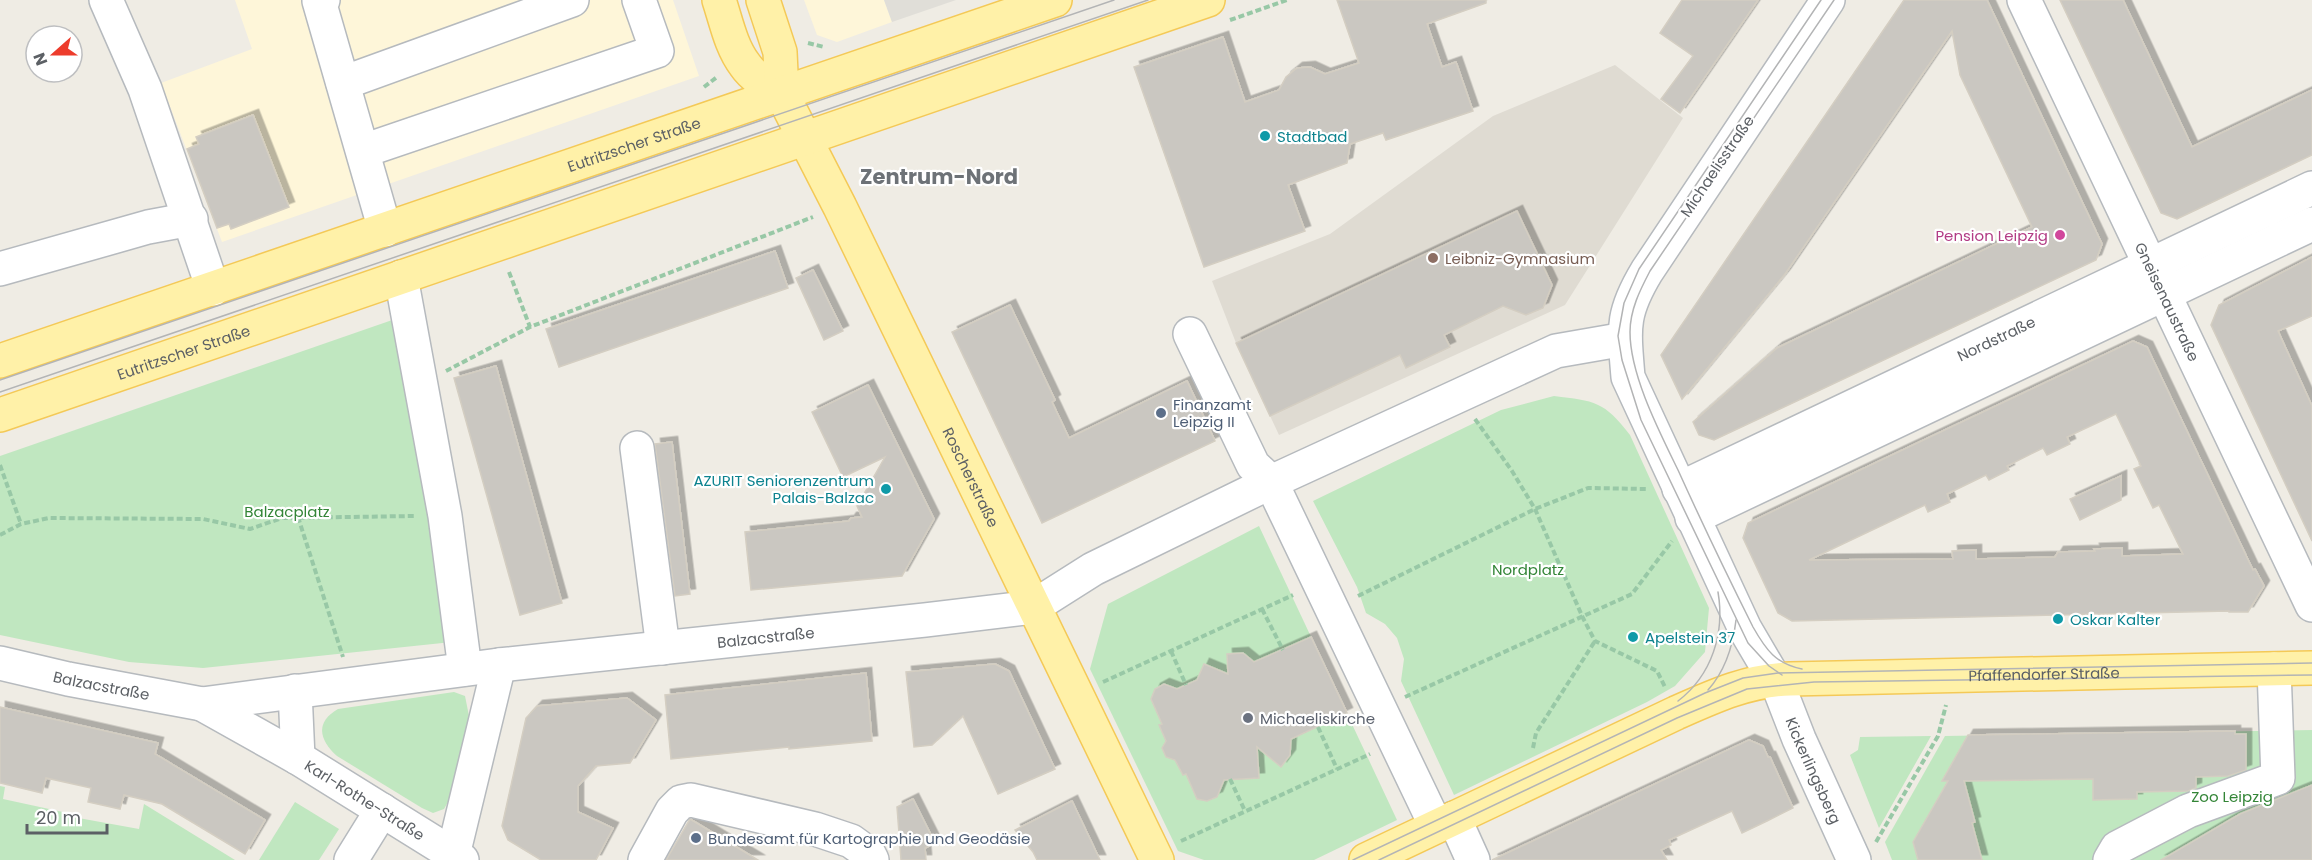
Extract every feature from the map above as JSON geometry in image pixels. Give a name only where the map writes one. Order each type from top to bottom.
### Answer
[{"type":"main road","points":[[719,0],[737,52],[745,65],[756,77],[782,94]]},
{"type":"main road","name":"Roscherstraße","points":[[762,0],[780,52],[782,94],[840,207],[1156,857]]},
{"type":"main road","name":"Eutritzscher Straße","points":[[0,361],[1055,0]]},
{"type":"main road","name":"Eutritzscher Straße","points":[[0,415],[1208,0]]},
{"type":"main road","name":"Pfaffendorfer Straße","points":[[1776,679],[2312,668]]},
{"type":"main road","points":[[1366,860],[1726,690],[1776,679]]},
{"type":"street","points":[[106,0],[145,89],[213,289]]},
{"type":"street","points":[[320,0],[385,230]]},
{"type":"street","points":[[343,83],[572,0]]},
{"type":"street","points":[[363,152],[657,51],[639,0]]},
{"type":"street","name":"Michaelisstraße","points":[[1625,339],[1628,308],[1641,280],[1828,0]]},
{"type":"street","name":"Gneisenaustraße","points":[[2024,0],[2312,604]]},
{"type":"street","name":"Nordstraße","points":[[1686,503],[2151,265],[2312,188]]},
{"type":"street","points":[[0,269],[148,227],[191,219]]},
{"type":"street","name":"Nordstraße","points":[[1686,503],[2164,294],[2312,224]]},
{"type":"street","points":[[401,277],[445,516],[465,669]]},
{"type":"street","points":[[1190,334],[1253,465],[1270,483],[1395,742],[1445,822],[1473,860]]},
{"type":"street","points":[[1033,607],[1087,572],[1270,483],[1556,351],[1625,339],[1628,377],[1745,629],[1776,679]]},
{"type":"street","points":[[638,448],[663,648]]},
{"type":"street","name":"Balzacstraße","points":[[0,663],[68,679],[202,704],[499,665],[1033,607]]},
{"type":"street","points":[[458,857],[499,665]]},
{"type":"street","points":[[2110,860],[2117,848],[2188,811],[2278,778],[2274,669]]},
{"type":"street","name":"Kickerlingsberg","points":[[1776,679],[1799,739],[1865,852]]},
{"type":"street","points":[[295,691],[298,758]]},
{"type":"street","name":"Balzacstraße","points":[[202,704],[298,758]]},
{"type":"street","name":"Karl-Rothe-Straße","points":[[298,758],[458,857]]},
{"type":"street","points":[[645,860],[672,811],[681,802],[691,800],[793,823],[851,841],[869,854],[872,860]]},
{"type":"street","points":[[351,860],[382,810]]},
{"type":"path","points":[[422,383],[530,327],[840,207]]},
{"type":"path","points":[[507,265],[530,327]]},
{"type":"path","points":[[1458,396],[1512,471],[1534,509],[1595,641],[1657,671],[1676,713]]},
{"type":"path","points":[[0,465],[21,524]]},
{"type":"path","points":[[1077,693],[1262,609],[1324,596],[1588,488],[1686,503],[1655,562],[1632,594],[1379,709]]},
{"type":"path","points":[[0,535],[21,524],[49,518],[203,519],[250,529],[282,518],[445,516]]},
{"type":"path","points":[[298,518],[351,684]]},
{"type":"path","points":[[1262,609],[1282,650]]},
{"type":"path","points":[[1527,784],[1536,733],[1595,641]]},
{"type":"path","points":[[1171,651],[1186,685]]},
{"type":"path","points":[[1865,852],[1882,835],[1938,736],[1954,675]]},
{"type":"path","points":[[1318,727],[1337,769]]},
{"type":"path","points":[[1156,857],[1245,812],[1395,742]]},
{"type":"path","points":[[1230,779],[1245,812]]},
{"type":"shaded area","points":[[235,0],[673,0],[699,76],[222,242],[161,83],[252,49]]},
{"type":"shaded area","points":[[804,0],[884,0],[892,22],[837,42],[817,35]]},
{"type":"shaded area","points":[[884,0],[956,0],[892,22]]},
{"type":"shaded area","name":"Leibniz-Gymnasium","points":[[1615,65],[1683,118],[1565,305],[1279,435],[1236,343],[1212,281],[1330,234],[1493,116]]},
{"type":"green space","name":"Balzacplatz","points":[[398,318],[452,642],[203,668],[129,662],[0,635],[0,456]]},
{"type":"green space","name":"Nordplatz","points":[[1554,396],[1580,399],[1598,405],[1613,415],[1630,435],[1709,608],[1705,652],[1675,686],[1647,702],[1454,795],[1401,681],[1404,659],[1397,638],[1385,624],[1366,613],[1357,587],[1313,501],[1501,410]]},
{"type":"green space","points":[[1259,526],[1397,820],[1314,860],[1204,860],[1178,851],[1090,669],[1108,604]]},
{"type":"green space","points":[[454,692],[465,696],[469,716],[449,800],[444,809],[433,813],[337,756],[323,738],[323,725],[338,709]]},
{"type":"green space","name":"Zoo Leipzig","points":[[2312,730],[2312,860],[1892,860],[1885,842],[1945,736]]},
{"type":"green space","points":[[1931,736],[1879,828],[1850,755],[1858,750],[1860,737]]},
{"type":"green space","points":[[0,786],[5,787],[3,799],[63,812],[62,815],[139,829],[144,804],[235,860],[0,860]]},
{"type":"green space","points":[[295,802],[339,829],[319,860],[259,860]]},
{"type":"building","name":"Stadtbad","points":[[1337,0],[1486,0],[1486,3],[1427,24],[1442,67],[1456,62],[1473,111],[1386,140],[1383,133],[1350,144],[1347,163],[1288,185],[1305,231],[1204,267],[1134,67],[1223,37],[1245,102],[1279,90],[1286,77],[1297,68],[1310,67],[1325,74],[1359,63]]},
{"type":"building","points":[[1682,0],[1758,0],[1680,113],[1661,99],[1693,56],[1660,33]]},
{"type":"building","points":[[1904,0],[1987,0],[2102,244],[2096,260],[1714,440],[1699,435],[1693,422],[1777,348],[2032,227],[1960,75],[1952,31],[1785,274],[1682,399],[1661,355]]},
{"type":"building","points":[[2060,0],[2123,0],[2192,147],[2312,90],[2312,155],[2177,219],[2161,213]]},
{"type":"building","points":[[253,115],[289,207],[231,229],[229,224],[217,228],[187,149],[199,144],[196,137]]},
{"type":"building","points":[[1517,211],[1552,285],[1543,308],[1526,315],[1503,306],[1444,335],[1450,347],[1406,368],[1400,355],[1270,416],[1236,343]]},
{"type":"building","points":[[775,251],[788,288],[559,367],[546,329]]},
{"type":"building","points":[[2312,257],[2312,316],[2278,331],[2312,406],[2312,541],[2211,325],[2219,305]]},
{"type":"building","points":[[813,270],[843,331],[824,340],[796,278]]},
{"type":"building","name":"Finanzamt Leipzig II","points":[[1010,305],[1055,400],[1052,402],[1069,438],[1187,381],[1215,441],[1042,523],[952,332]]},
{"type":"building","points":[[2133,341],[2147,347],[2253,570],[2255,569],[2264,586],[2248,612],[1792,621],[1778,613],[1743,538],[1748,523]],"holes":[[[2116,414],[2141,466],[2134,469],[2153,508],[2159,505],[2183,554],[2122,556],[2122,548],[2058,552],[2055,557],[1976,559],[1976,550],[1952,551],[1953,559],[1809,560],[1925,505],[1928,512],[1950,502],[1947,494],[1986,475],[1989,480],[2009,470],[2007,466],[2043,448],[2047,455],[2070,444],[2067,437]]]},
{"type":"building","points":[[496,366],[562,603],[520,615],[454,378]]},
{"type":"building","name":"AZURIT Seniorenzentrum Palais-Balzac","points":[[868,385],[934,519],[902,576],[751,590],[745,532],[849,521],[851,518],[862,517],[857,506],[885,457],[843,477],[812,412]]},
{"type":"building","points":[[672,442],[690,594],[675,596],[655,444]]},
{"type":"building","points":[[2121,476],[2121,500],[2080,520],[2070,499]]},
{"type":"building","name":"Michaeliskirche","points":[[1311,637],[1347,713],[1291,739],[1290,755],[1281,767],[1257,747],[1259,778],[1224,780],[1217,797],[1207,801],[1197,799],[1186,774],[1183,775],[1175,760],[1166,757],[1162,748],[1166,741],[1159,725],[1162,724],[1151,699],[1155,689],[1164,684],[1177,689],[1197,680],[1204,664],[1228,674],[1227,654],[1243,653],[1254,662]]},
{"type":"building","points":[[995,664],[1009,671],[1055,769],[998,794],[963,716],[932,745],[914,747],[906,672]]},
{"type":"building","points":[[866,673],[872,741],[671,759],[665,695]]},
{"type":"building","points":[[627,698],[656,720],[630,763],[596,766],[578,786],[578,812],[613,828],[596,860],[541,860],[508,840],[502,826],[526,718],[537,706]]},
{"type":"building","points":[[0,707],[158,743],[155,754],[265,820],[245,854],[162,804],[124,795],[120,809],[88,802],[91,788],[46,778],[42,793],[0,783]]},
{"type":"building","points":[[2235,731],[2235,734],[2246,734],[2246,770],[2228,776],[2196,777],[2196,788],[2188,791],[2137,792],[2137,799],[2093,800],[2093,779],[1964,781],[1982,860],[1918,860],[1913,842],[1948,781],[1942,781],[1968,735]]},
{"type":"building","points":[[1749,740],[1763,746],[1793,808],[1742,833],[1732,811],[1669,840],[1671,845],[1661,850],[1667,860],[1492,860]]},
{"type":"building","points":[[2312,785],[2312,860],[2161,860],[2240,814]]},
{"type":"building","points":[[913,799],[935,843],[925,848],[926,860],[901,860],[897,807]]},
{"type":"building","points":[[1072,801],[1100,860],[1037,860],[1015,830]]},
{"type":"building","name":"Bundesamt für Kartographie und Geodäsie","points":[[690,819],[758,860],[666,860]]},
{"type":"tram line","points":[[0,380],[1114,0]]},
{"type":"tram line","points":[[0,392],[1148,0]]},
{"type":"tram line","points":[[1782,675],[1769,666],[1748,643],[1641,420],[1622,360],[1618,336],[1624,303],[1639,269],[1821,0]]},
{"type":"tram line","points":[[1802,669],[1778,660],[1762,643],[1753,627],[1647,402],[1631,349],[1630,324],[1639,293],[1650,271],[1834,0]]},
{"type":"tram line","points":[[1678,701],[1700,679],[1713,652],[1719,623],[1718,592]]},
{"type":"tram line","points":[[1708,690],[1720,674],[1728,657],[1736,620]]},
{"type":"tram line","points":[[1353,860],[1705,693],[1743,678],[1778,673],[2312,663]]},
{"type":"tram line","points":[[1379,860],[1677,718],[1747,689],[1814,682],[2312,675]]},
{"type":"place","name":"Stadtbad","points":[[1265,136]]},
{"type":"place","name":"Pension Leipzig","points":[[2060,235]]},
{"type":"place","name":"Leibniz-Gymnasium","points":[[1433,258]]},
{"type":"place","name":"Finanzamt Leipzig II","points":[[1161,413]]},
{"type":"place","name":"AZURIT Seniorenzentrum Palais-Balzac","points":[[886,489]]},
{"type":"place","name":"Oskar Kalter","points":[[2058,619]]},
{"type":"place","name":"Apelstein 37","points":[[1633,637]]},
{"type":"place","name":"Michaeliskirche","points":[[1248,718]]},
{"type":"place","name":"Bundesamt für Kartographie und Geodäsie","points":[[696,838]]},
{"type":"district","name":"Zentrum-Nord","points":[[939,176]]}]
